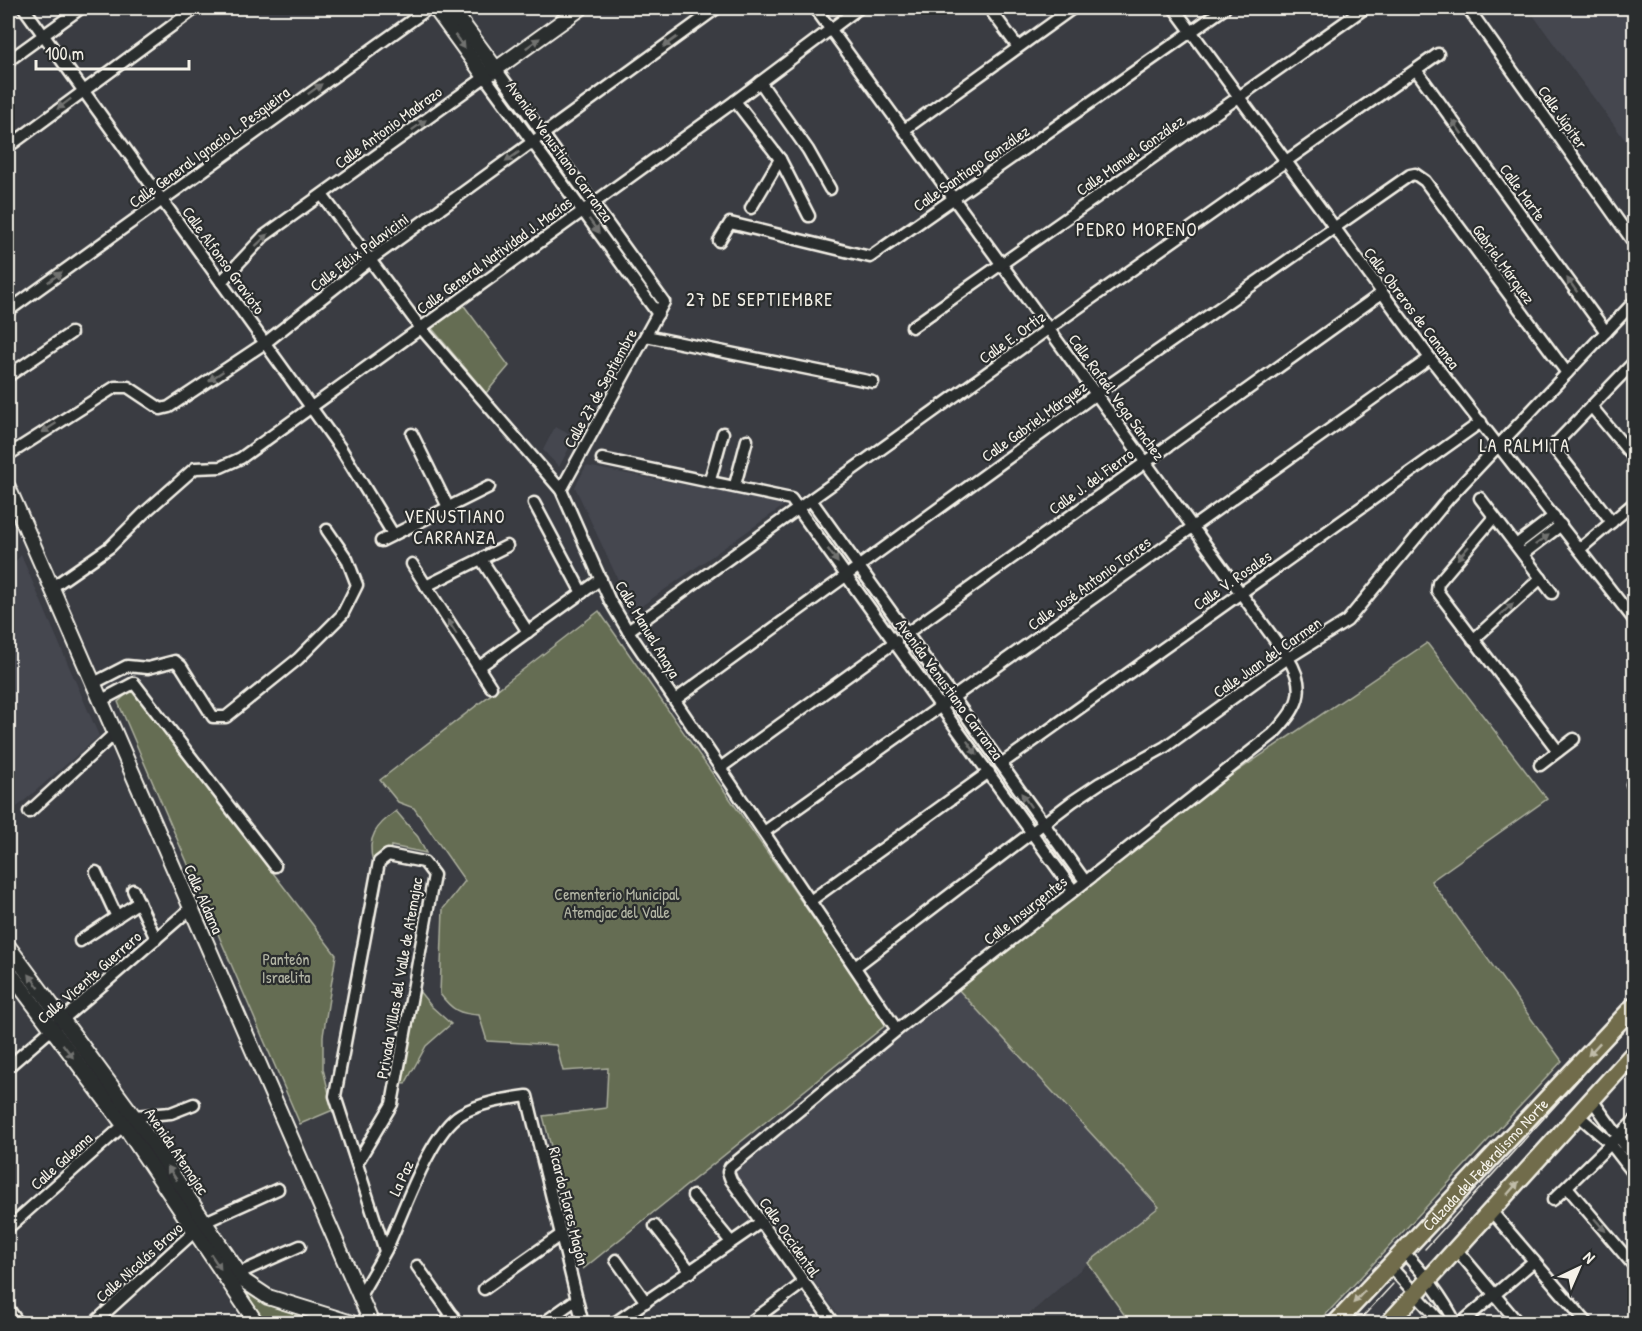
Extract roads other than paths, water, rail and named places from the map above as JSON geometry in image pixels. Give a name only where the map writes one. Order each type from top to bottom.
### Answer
[{"type":"main road","name":"Calzada del Federalismo Norte","points":[[1335,1323],[1635,1006]]},
{"type":"main road","name":"Calzada del Federalismo Norte","points":[[1388,1323],[1492,1212],[1635,1053]]},
{"type":"street","name":"Calle Alfonso Gravioto","points":[[24,8],[341,449],[393,534]]},
{"type":"street","points":[[8,61],[81,8]]},
{"type":"street","points":[[8,147],[83,89],[196,8]]},
{"type":"street","name":"Calle General Ignacio L. Pesqueira","points":[[8,311],[429,8]]},
{"type":"street","name":"Avenida Venustiano Carranza","points":[[435,8],[543,134],[664,302]]},
{"type":"street","name":"Avenida Venustiano Carranza","points":[[451,8],[533,142],[658,314]]},
{"type":"street","name":"Calle Antonio Madrazo","points":[[220,282],[264,237],[581,8]]},
{"type":"street","name":"Calle Félix Palavicini","points":[[8,455],[115,387],[128,387],[161,409],[169,407],[265,343],[370,260],[717,8]]},
{"type":"street","name":"Calle Rafaél Vega Sánchez","points":[[815,8],[1288,658]]},
{"type":"street","name":"Calle General Natividad J. Macías","points":[[51,588],[110,547],[195,468],[222,467],[241,458],[860,8]]},
{"type":"street","points":[[989,8],[1018,47]]},
{"type":"street","points":[[904,130],[1073,8]]},
{"type":"street","name":"Calle Obreros de Cananea","points":[[1174,8],[1430,358],[1635,620]]},
{"type":"street","name":"Calle Santiago González","points":[[719,241],[730,223],[870,257],[1225,8]]},
{"type":"street","name":"Calle Manuel González","points":[[912,327],[1365,8]]},
{"type":"street","name":"Calle Júpiter","points":[[1468,8],[1635,243]]},
{"type":"street","name":"Calle E. Ortiz","points":[[628,631],[1048,329],[1438,54]]},
{"type":"street","name":"Calle Marte","points":[[1416,69],[1606,332]]},
{"type":"street","points":[[759,82],[808,150],[830,189]]},
{"type":"street","points":[[735,101],[780,159],[809,216]]},
{"type":"street","points":[[751,208],[780,159]]},
{"type":"street","name":"Calle Gabriel Márquez","points":[[675,700],[1096,394],[1335,228],[1405,176],[1415,174]]},
{"type":"street","name":"Gabriel Márquez","points":[[1415,174],[1425,181],[1567,373]]},
{"type":"street","name":"Calle Manuel Anaya","points":[[322,195],[420,327],[561,490],[601,579],[628,631],[897,1030]]},
{"type":"street","name":"Calle J. del Fierro","points":[[907,633],[1382,293]]},
{"type":"street","name":"Calle 27 de Septiembre","points":[[561,490],[664,302]]},
{"type":"street","name":"Calle Juan del Carmen","points":[[855,967],[1043,823],[1100,783],[1165,747],[1288,658],[1355,613],[1448,499],[1635,302]]},
{"type":"street","points":[[8,376],[71,333]]},
{"type":"street","points":[[646,336],[873,382]]},
{"type":"street","name":"Calle José Antonio Torres","points":[[764,832],[1430,358]]},
{"type":"street","points":[[1612,522],[1554,448],[1634,362]]},
{"type":"street","points":[[1591,406],[1635,458]]},
{"type":"street","name":"Calle V. Rosales","points":[[1001,764],[1481,422]]},
{"type":"street","points":[[710,480],[723,433]]},
{"type":"street","points":[[412,434],[448,507]]},
{"type":"street","points":[[735,485],[747,440]]},
{"type":"street","points":[[602,459],[735,485],[791,499],[799,509]]},
{"type":"street","name":"Calle Aldama","points":[[8,487],[372,1323]]},
{"type":"street","points":[[381,541],[489,487]]},
{"type":"street","points":[[1480,498],[1552,592]]},
{"type":"street","name":"Avenida Venustiano Carranza","points":[[811,500],[1085,881]]},
{"type":"street","points":[[534,503],[582,593]]},
{"type":"street","points":[[1580,549],[1635,503]]},
{"type":"street","name":"Avenida Venustiano Carranza","points":[[799,509],[943,706],[1073,890]]},
{"type":"street","points":[[1519,550],[1554,516]]},
{"type":"street","points":[[1494,517],[1436,587],[1473,640],[1558,751]]},
{"type":"street","points":[[1519,550],[1561,525]]},
{"type":"street","points":[[92,684],[127,666],[147,668],[175,662],[181,666],[213,717],[226,717],[298,659],[342,615],[357,585],[347,559],[327,530]]},
{"type":"street","points":[[426,586],[507,546]]},
{"type":"street","points":[[480,560],[528,632]]},
{"type":"street","points":[[412,564],[491,687]]},
{"type":"street","points":[[1473,640],[1541,578]]},
{"type":"street","points":[[478,667],[601,579]]},
{"type":"street","points":[[720,768],[896,641]]},
{"type":"street","name":"Calle Insurgentes","points":[[730,1167],[897,1030],[1261,744],[1283,723],[1296,705],[1300,686],[1299,677],[1288,658]]},
{"type":"street","points":[[100,701],[134,683],[274,866]]},
{"type":"street","points":[[29,812],[114,734]]},
{"type":"street","points":[[1540,765],[1574,739]]},
{"type":"street","points":[[810,901],[989,772]]},
{"type":"street","name":"Privada Villas del Valle de Atemajac","points":[[357,1163],[392,1104],[434,875],[424,862],[387,855],[379,862],[335,1096],[385,1251]]},
{"type":"street","points":[[96,872],[117,917]]},
{"type":"street","points":[[133,890],[156,939]]},
{"type":"street","points":[[80,941],[139,902]]},
{"type":"street","name":"Calle Vicente Guerrero","points":[[8,1067],[190,909]]},
{"type":"street","name":"Avenida Atemajac","points":[[8,946],[57,1025]]},
{"type":"street","name":"Avenida Atemajac","points":[[8,970],[57,1025],[129,1120],[200,1227],[257,1323]]},
{"type":"street","name":"La Paz","points":[[351,1322],[361,1294],[385,1251],[434,1147],[450,1123],[461,1114],[482,1105],[527,1096]]},
{"type":"street","name":"Ricardo Flores Magón","points":[[527,1096],[559,1236],[583,1323]]},
{"type":"street","points":[[1592,1100],[1635,1174]]},
{"type":"street","points":[[129,1120],[171,1113],[194,1104]]},
{"type":"street","points":[[1578,1115],[1613,1139],[1635,1158]]},
{"type":"street","name":"Calle Galeana","points":[[8,1228],[129,1120]]},
{"type":"street","points":[[1553,1200],[1613,1139],[1635,1121]]},
{"type":"street","name":"Calle Occidental","points":[[730,1167],[728,1172],[731,1180],[834,1323]]},
{"type":"street","points":[[1567,1187],[1634,1264]]},
{"type":"street","name":"Calle Nicolás Bravo","points":[[93,1323],[200,1227],[278,1189]]},
{"type":"street","points":[[693,1196],[731,1242]]},
{"type":"street","points":[[1492,1212],[1588,1323]]},
{"type":"street","points":[[613,1323],[691,1272],[761,1222]]},
{"type":"street","points":[[655,1226],[691,1272]]},
{"type":"street","name":"Avenida Atemajac","points":[[200,1227],[237,1274],[252,1287],[268,1297],[351,1322]]},
{"type":"street","points":[[484,1288],[559,1236]]},
{"type":"street","points":[[237,1274],[300,1246]]},
{"type":"street","points":[[1457,1250],[1519,1323]]},
{"type":"street","points":[[1403,1251],[1429,1279],[1458,1323],[1534,1261]]},
{"type":"street","points":[[616,1260],[646,1302]]},
{"type":"street","points":[[1389,1265],[1443,1323]]},
{"type":"street","points":[[417,1266],[456,1319],[441,1323]]},
{"type":"street","points":[[748,1323],[804,1283]]},
{"type":"street","points":[[542,1323],[577,1299]]},
{"type":"street","points":[[8,1308],[19,1323]]},
{"type":"tram line","points":[[1425,1249],[1634,1019]]},
{"type":"tram line","points":[[1356,1324],[1393,1284]]},
{"type":"district","name":"PEDRO MORENO","points":[[1137,229]]},
{"type":"district","name":"27 DE SEPTIEMBRE","points":[[760,299]]},
{"type":"district","name":"LA PALMITA","points":[[1525,445]]},
{"type":"district","name":"VENUSTIANO CARRANZA","points":[[455,526]]},
{"type":"park label","name":"Cementerio Municipal Atemajac del Valle","points":[[617,903]]},
{"type":"park label","name":"Panteón Israelita","points":[[286,968]]}]
